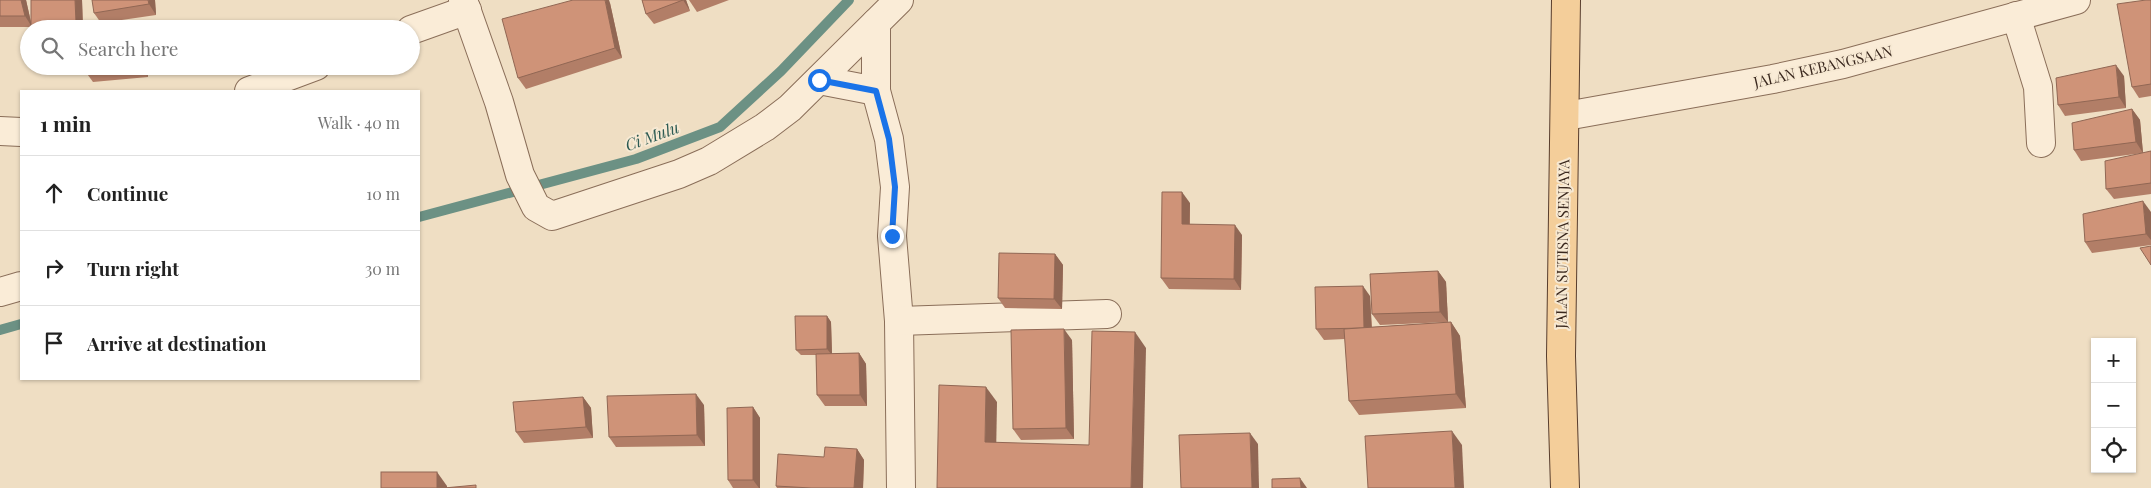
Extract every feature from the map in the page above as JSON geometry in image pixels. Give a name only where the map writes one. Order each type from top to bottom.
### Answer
[{"type":"main road","name":"JALAN SUTISNA SENJAYA","points":[[1565,488],[1561,356],[1566,116],[1566,0]]},
{"type":"street","points":[[420,26],[465,5],[520,175],[536,207],[552,216],[679,174],[709,160],[765,127],[790,108],[899,0]]},
{"type":"street","name":"JALAN KEBANGSAAN","points":[[1566,116],[1773,79],[1843,64],[2076,0]]},
{"type":"street","points":[[2016,16],[2038,87],[2041,143]]},
{"type":"street","points":[[876,23],[876,91],[889,139],[895,187],[892,236],[899,321],[901,488]]},
{"type":"street","points":[[252,90],[292,75]]},
{"type":"street","points":[[819,80],[876,91]]},
{"type":"street","points":[[0,131],[20,132]]},
{"type":"street","points":[[0,292],[20,286]]},
{"type":"street","points":[[899,321],[1107,314]]},
{"type":"building","points":[[0,0],[21,0],[25,16],[0,16]]},
{"type":"building","points":[[31,0],[75,0],[76,20],[31,20]]},
{"type":"building","points":[[92,0],[148,0],[149,4],[94,13]]},
{"type":"building","points":[[573,0],[605,0],[615,48],[518,78],[502,19]]},
{"type":"building","points":[[642,0],[683,0],[646,14]]},
{"type":"building","points":[[2151,0],[2151,84],[2132,87],[2117,4]]},
{"type":"building","points":[[2116,65],[2119,97],[2058,105],[2056,78]]},
{"type":"building","points":[[2132,109],[2136,142],[2074,150],[2072,123]]},
{"type":"building","points":[[2151,151],[2151,183],[2106,189],[2105,161]]},
{"type":"building","points":[[1162,192],[1182,192],[1182,224],[1235,225],[1234,279],[1161,278]]},
{"type":"building","points":[[2143,201],[2146,234],[2085,242],[2083,214]]},
{"type":"building","points":[[2151,246],[2151,265],[2140,248]]},
{"type":"building","points":[[999,253],[1055,254],[1054,299],[998,298]]},
{"type":"building","points":[[1438,271],[1440,312],[1372,314],[1370,274]]},
{"type":"building","points":[[1363,286],[1364,328],[1316,329],[1315,287]]},
{"type":"building","points":[[795,316],[827,316],[827,349],[796,350]]},
{"type":"building","points":[[1451,322],[1456,394],[1349,401],[1344,329]]},
{"type":"building","points":[[1064,329],[1066,428],[1013,429],[1011,330]]},
{"type":"building","points":[[1092,331],[1135,332],[1131,488],[937,488],[939,385],[986,387],[985,442],[1089,445]]},
{"type":"building","points":[[859,353],[860,395],[817,395],[816,354]]},
{"type":"building","points":[[696,394],[697,435],[609,437],[607,396]]},
{"type":"building","points":[[583,397],[586,427],[516,432],[513,402]]},
{"type":"building","points":[[753,407],[753,480],[728,480],[727,408]]},
{"type":"building","points":[[1452,431],[1455,488],[1368,488],[1365,436]]},
{"type":"building","points":[[1250,433],[1252,488],[1181,488],[1179,435]]},
{"type":"building","points":[[825,447],[857,449],[854,488],[776,486],[778,454],[824,457]]},
{"type":"building","points":[[381,472],[437,472],[437,488],[381,488]]},
{"type":"building","points":[[1300,478],[1301,488],[1272,488],[1272,479]]},
{"type":"building","points":[[476,485],[476,488],[444,488]]},
{"type":"waterway","name":"Ci Mulu","points":[[420,217],[636,159],[720,127],[781,71],[849,0]]},
{"type":"waterway","name":"Ci Mulu","points":[[0,330],[20,324]]},
{"type":"route","points":[[819,80],[876,91],[889,139],[895,187],[892,236]]}]
